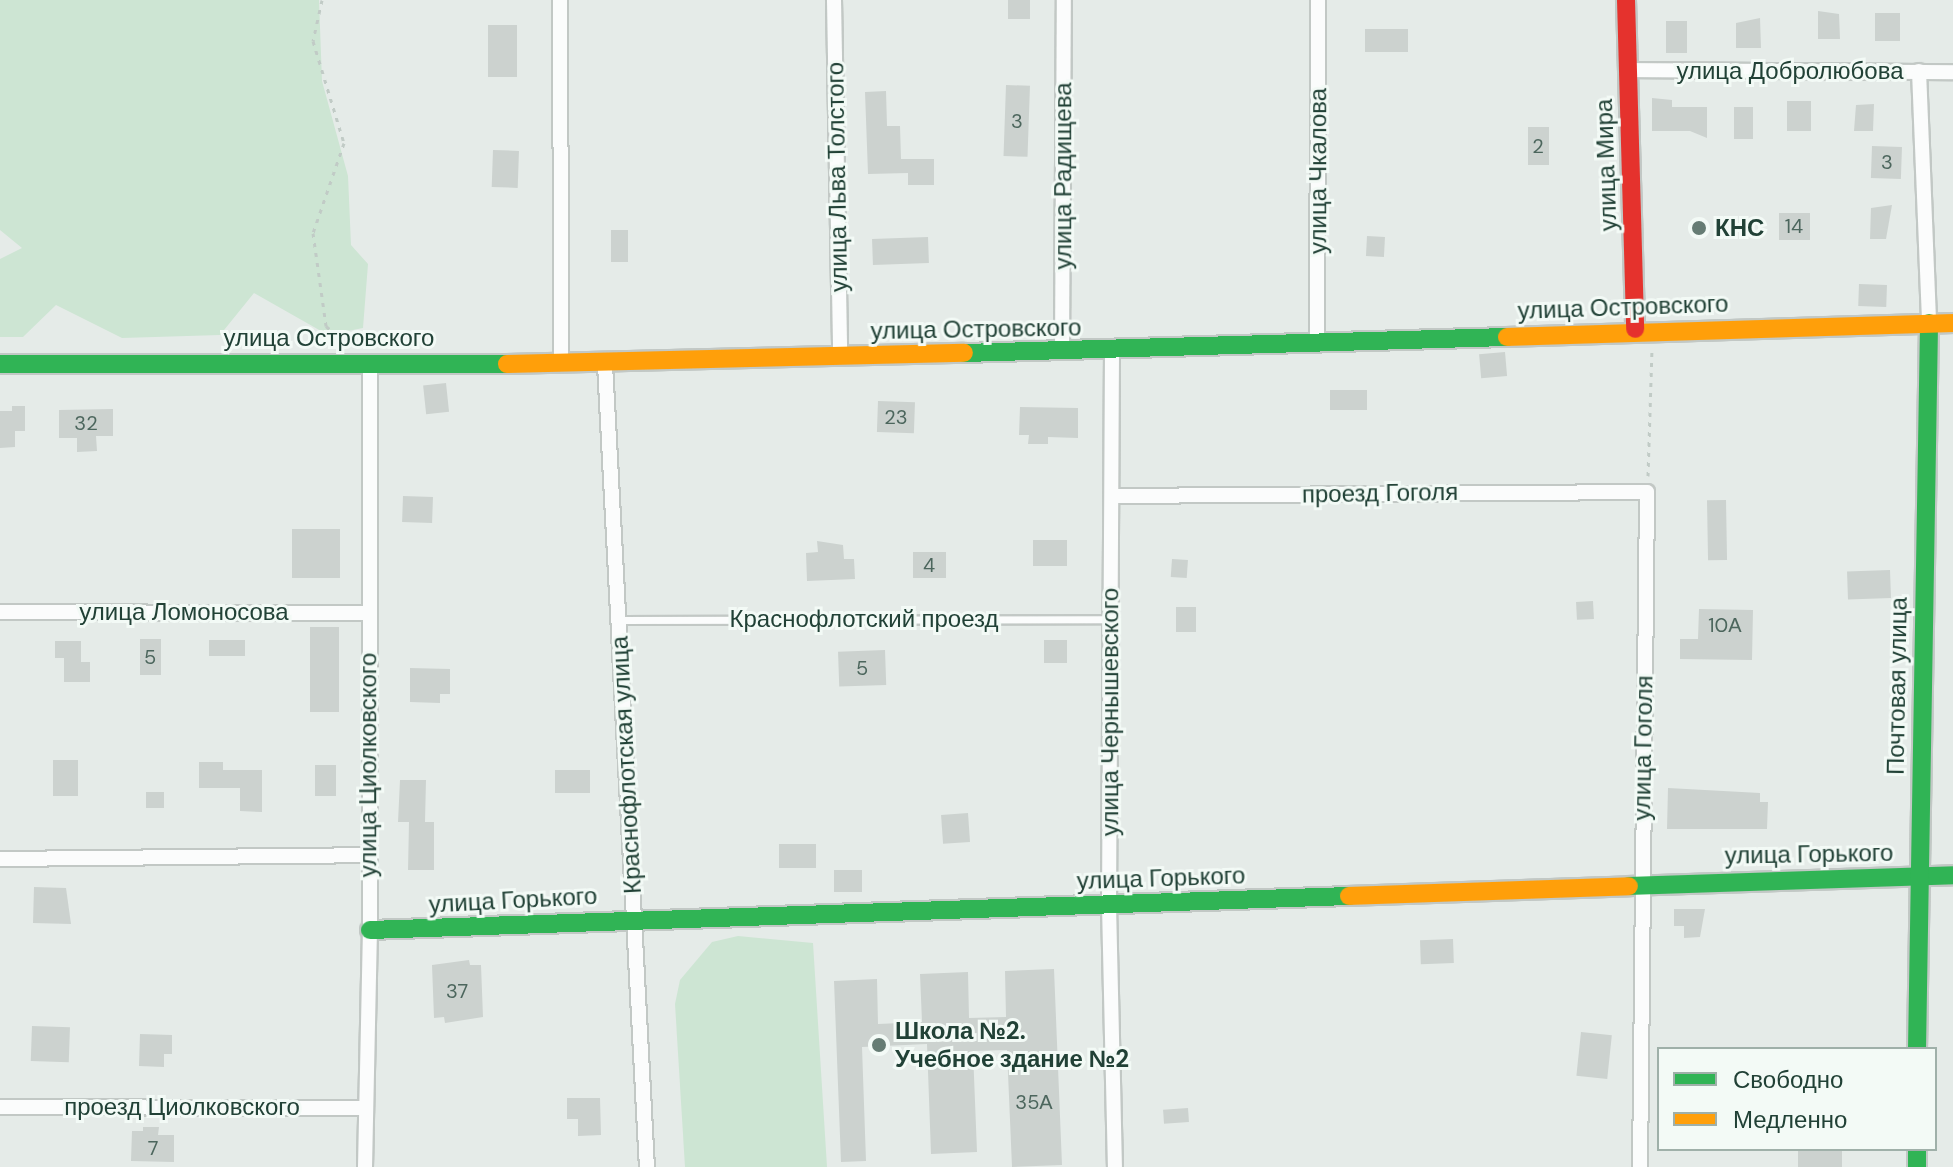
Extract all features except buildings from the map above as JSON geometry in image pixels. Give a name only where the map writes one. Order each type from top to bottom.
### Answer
[{"type":"street","points":[[560,0],[561,360]]},
{"type":"street","name":"улица Льва Толстого","points":[[834,0],[840,354]]},
{"type":"street","name":"улица Радищева","points":[[1062,351],[1064,0]]},
{"type":"street","name":"улица Чкалова","points":[[1317,343],[1318,0]]},
{"type":"street","name":"улица Мира","points":[[1626,0],[1627,70],[1644,329]]},
{"type":"street","name":"улица Добролюбова","points":[[1627,70],[1953,72]]},
{"type":"street","points":[[1919,71],[1929,323]]},
{"type":"street","name":"Почтовая улица","points":[[1917,1047],[1916,875],[1929,323]]},
{"type":"street","name":"улица Островского","points":[[0,364],[561,360],[605,364],[840,354],[1112,352],[1644,329],[1953,323]]},
{"type":"street","name":"улица Чернышевского","points":[[1112,352],[1109,905],[1115,1167]]},
{"type":"street","name":"улица Циолковского","points":[[361,362],[368,613],[367,855],[370,930],[365,1167]]},
{"type":"street","name":"Краснофлотская улица","points":[[605,364],[647,1167]]},
{"type":"street","name":"проезд Гоголя","points":[[1113,496],[1647,492]]},
{"type":"street","name":"улица Гоголя","points":[[1640,1167],[1647,492]]},
{"type":"street","name":"улица Ломоносова","points":[[0,612],[368,613]]},
{"type":"street","points":[[0,859],[367,855]]},
{"type":"street","name":"улица Горького","points":[[370,930],[1641,883],[1953,875]]},
{"type":"street","name":"проезд Циолковского","points":[[0,1107],[364,1108]]},
{"type":"lane","name":"Краснофлотский проезд","points":[[618,620],[1110,619]]},
{"type":"path","points":[[322,0],[313,41],[344,143],[313,233],[326,326],[352,348],[361,362]]},
{"type":"path","points":[[1644,329],[1647,492]]},
{"type":"green space","points":[[0,0],[319,0],[322,81],[348,176],[351,245],[368,264],[363,328],[328,335],[254,293],[220,335],[122,338],[56,305],[23,337],[0,337],[0,259],[22,248],[0,230]]},
{"type":"green space","points":[[738,936],[813,943],[827,1167],[685,1167],[675,1004],[680,980],[712,942]]},
{"type":"traffic: fast","points":[[1917,1047],[1929,323]]},
{"type":"traffic: fast","points":[[964,353],[1507,337]]},
{"type":"traffic: fast","points":[[0,364],[507,364]]},
{"type":"traffic: fast","points":[[1629,886],[1953,875]]},
{"type":"traffic: fast","points":[[370,930],[1349,896]]},
{"type":"traffic: fast","points":[[1917,1151],[1917,1167]]},
{"type":"traffic: slow","points":[[1507,337],[1953,323]]},
{"type":"traffic: slow","points":[[507,364],[964,353]]},
{"type":"traffic: slow","points":[[1349,896],[1629,886]]},
{"type":"traffic: jam","points":[[1626,0],[1635,329]]},
{"type":"place","name":"КНС","points":[[1699,228]]},
{"type":"place","name":"Школа №2. Учебное здание №2","points":[[879,1045]]}]
